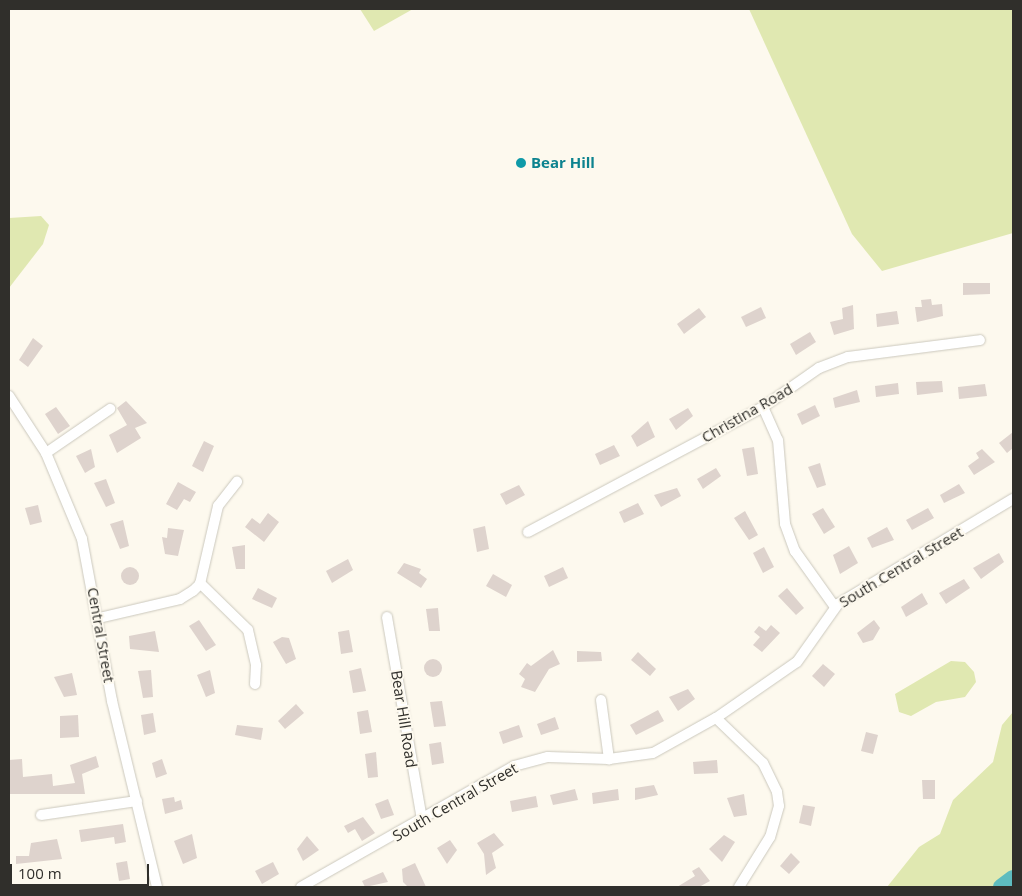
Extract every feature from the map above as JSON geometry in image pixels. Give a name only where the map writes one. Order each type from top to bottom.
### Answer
[{"type":"street","name":"Christina Road","points":[[528,532],[763,407],[819,368],[848,357],[980,340]]},
{"type":"street","name":"Central Street","points":[[9,396],[46,453],[82,539],[99,618],[112,701],[157,887]]},
{"type":"street","points":[[763,407],[778,440],[785,524],[794,551],[835,607]]},
{"type":"street","points":[[46,453],[110,409]]},
{"type":"street","points":[[99,618],[180,600],[200,583],[210,528],[218,506],[237,482]]},
{"type":"street","name":"South Central Street","points":[[301,887],[422,820],[514,766],[548,757],[609,759],[653,753],[716,718],[797,662],[835,607],[1013,499]]},
{"type":"street","points":[[200,583],[248,630],[256,665],[255,684]]},
{"type":"street","name":"Bear Hill Road","points":[[387,617],[422,820]]},
{"type":"street","points":[[601,700],[609,759]]},
{"type":"street","points":[[716,718],[763,763],[778,792],[770,837],[739,887]]},
{"type":"street","points":[[41,815],[137,801]]},
{"type":"green space","points":[[360,9],[413,9],[374,31]]},
{"type":"green space","points":[[749,9],[1013,9],[1013,233],[882,271],[852,234]]},
{"type":"green space","points":[[41,216],[49,225],[43,244],[9,288],[9,218]]},
{"type":"green space","points":[[951,661],[965,662],[974,672],[976,682],[965,697],[936,702],[911,716],[899,712],[895,694]]},
{"type":"green space","points":[[1013,712],[1013,887],[887,887],[919,847],[940,834],[953,800],[993,762],[1002,725]]},
{"type":"building","points":[[963,283],[990,283],[990,294],[963,295]]},
{"type":"building","points":[[931,299],[932,305],[942,304],[943,316],[917,322],[915,307],[922,307],[921,300]]},
{"type":"building","points":[[853,305],[854,329],[834,335],[830,322],[843,319],[842,308]]},
{"type":"building","points":[[761,307],[766,318],[746,327],[741,317]]},
{"type":"building","points":[[699,308],[706,317],[684,334],[677,324]]},
{"type":"building","points":[[897,311],[899,324],[877,327],[876,314]]},
{"type":"building","points":[[810,332],[816,342],[796,355],[790,344]]},
{"type":"building","points":[[33,338],[43,346],[28,367],[19,360]]},
{"type":"building","points":[[942,381],[943,392],[917,395],[916,382]]},
{"type":"building","points":[[898,383],[899,394],[876,397],[875,386]]},
{"type":"building","points":[[985,384],[987,396],[959,399],[958,387]]},
{"type":"building","points":[[857,390],[860,402],[835,408],[833,398]]},
{"type":"building","points":[[126,401],[147,423],[135,428],[141,438],[117,453],[109,435],[127,425],[117,408]]},
{"type":"building","points":[[815,405],[820,416],[802,425],[797,414]]},
{"type":"building","points":[[56,407],[70,426],[58,434],[45,414]]},
{"type":"building","points":[[688,408],[693,416],[676,430],[669,419]]},
{"type":"building","points":[[648,421],[655,437],[637,447],[631,436]]},
{"type":"building","points":[[1013,432],[1013,448],[1007,453],[999,443]]},
{"type":"building","points":[[204,441],[214,446],[203,472],[192,466]]},
{"type":"building","points":[[614,445],[620,456],[600,465],[595,454]]},
{"type":"building","points":[[754,447],[758,474],[747,476],[742,449]]},
{"type":"building","points":[[91,449],[95,467],[85,473],[76,456]]},
{"type":"building","points":[[982,449],[995,462],[974,475],[968,466],[979,458],[976,453]]},
{"type":"building","points":[[820,463],[826,485],[817,488],[808,467]]},
{"type":"building","points":[[716,468],[721,476],[703,489],[697,479]]},
{"type":"building","points":[[106,479],[115,503],[106,507],[94,483]]},
{"type":"building","points":[[178,482],[196,492],[190,502],[184,499],[177,510],[166,504]]},
{"type":"building","points":[[959,484],[965,493],[944,503],[940,495]]},
{"type":"building","points":[[519,485],[525,495],[506,505],[500,494]]},
{"type":"building","points":[[677,488],[681,496],[661,507],[654,495]]},
{"type":"building","points":[[638,503],[644,514],[624,523],[619,512]]},
{"type":"building","points":[[38,505],[42,522],[30,525],[25,508]]},
{"type":"building","points":[[823,508],[835,527],[824,534],[812,514]]},
{"type":"building","points":[[928,508],[934,518],[912,530],[906,520]]},
{"type":"building","points":[[745,511],[758,535],[749,540],[734,518]]},
{"type":"building","points":[[268,513],[279,522],[264,542],[245,527],[252,518],[260,524]]},
{"type":"building","points":[[123,520],[129,546],[120,549],[110,524]]},
{"type":"building","points":[[485,526],[489,549],[477,552],[473,529]]},
{"type":"building","points":[[887,527],[894,540],[872,548],[867,538]]},
{"type":"building","points":[[168,528],[184,530],[178,556],[165,554],[162,537],[167,538]]},
{"type":"building","points":[[245,545],[245,569],[236,569],[232,547]]},
{"type":"building","points":[[849,546],[858,563],[840,574],[833,555]]},
{"type":"building","points":[[764,547],[774,567],[763,573],[753,553]]},
{"type":"building","points":[[999,553],[1004,562],[981,579],[973,568]]},
{"type":"building","points":[[348,559],[353,570],[332,583],[326,571]]},
{"type":"building","points":[[404,563],[421,569],[419,573],[427,579],[421,588],[397,573]]},
{"type":"building","points":[[130,567],[136,570],[139,576],[136,582],[130,585],[124,582],[121,576],[124,570]]},
{"type":"building","points":[[563,567],[568,578],[549,587],[544,576]]},
{"type":"building","points":[[493,574],[512,585],[506,597],[486,586]]},
{"type":"building","points":[[964,579],[970,588],[946,604],[939,593]]},
{"type":"building","points":[[258,588],[277,598],[272,608],[252,599]]},
{"type":"building","points":[[787,588],[804,608],[796,615],[778,596]]},
{"type":"building","points":[[922,593],[928,604],[906,617],[901,607]]},
{"type":"building","points":[[438,608],[440,631],[429,631],[426,609]]},
{"type":"building","points":[[199,620],[216,645],[206,651],[189,626]]},
{"type":"building","points":[[874,620],[880,628],[873,640],[863,643],[857,633]]},
{"type":"building","points":[[771,625],[780,633],[762,652],[753,645],[760,637],[754,632],[759,626],[766,631]]},
{"type":"building","points":[[349,630],[353,652],[341,654],[338,632]]},
{"type":"building","points":[[155,631],[159,652],[130,649],[129,636]]},
{"type":"building","points":[[282,637],[289,638],[296,659],[286,664],[273,642]]},
{"type":"building","points":[[553,650],[560,664],[549,669],[535,692],[521,687],[525,679],[519,674],[527,663],[531,666]]},
{"type":"building","points":[[577,651],[601,652],[602,661],[577,662]]},
{"type":"building","points":[[638,652],[656,669],[650,676],[631,660]]},
{"type":"building","points":[[433,659],[439,662],[442,668],[439,674],[433,677],[427,674],[424,668],[427,662]]},
{"type":"building","points":[[823,664],[835,674],[824,687],[812,676]]},
{"type":"building","points":[[361,668],[366,691],[353,693],[349,671]]},
{"type":"building","points":[[151,670],[153,697],[143,698],[138,671]]},
{"type":"building","points":[[210,670],[215,693],[206,697],[197,675]]},
{"type":"building","points":[[72,673],[77,695],[64,697],[54,677]]},
{"type":"building","points":[[688,689],[695,699],[678,711],[669,697]]},
{"type":"building","points":[[442,701],[446,726],[434,727],[430,702]]},
{"type":"building","points":[[296,704],[304,713],[285,729],[278,721]]},
{"type":"building","points":[[368,710],[372,732],[360,734],[357,712]]},
{"type":"building","points":[[658,710],[664,721],[636,735],[630,725]]},
{"type":"building","points":[[153,713],[156,732],[144,735],[141,715]]},
{"type":"building","points":[[78,715],[79,737],[60,738],[60,716]]},
{"type":"building","points":[[555,717],[559,729],[541,735],[537,724]]},
{"type":"building","points":[[237,725],[263,728],[261,740],[235,735]]},
{"type":"building","points":[[519,725],[523,737],[503,744],[499,732]]},
{"type":"building","points":[[866,732],[878,735],[873,754],[861,751]]},
{"type":"building","points":[[441,742],[444,763],[432,765],[429,744]]},
{"type":"building","points":[[376,752],[378,777],[368,778],[365,754]]},
{"type":"building","points":[[96,756],[99,767],[82,774],[85,794],[9,794],[9,760],[22,759],[23,777],[52,774],[53,786],[75,783],[70,765]]},
{"type":"building","points":[[162,759],[167,774],[156,778],[152,763]]},
{"type":"building","points":[[717,760],[718,773],[694,774],[693,762]]},
{"type":"building","points":[[922,780],[935,780],[935,799],[923,799]]},
{"type":"building","points":[[654,785],[658,795],[635,800],[635,788]]},
{"type":"building","points":[[575,789],[578,800],[553,805],[550,795]]},
{"type":"building","points":[[618,789],[619,800],[593,804],[592,793]]},
{"type":"building","points":[[744,794],[747,815],[734,817],[727,798]]},
{"type":"building","points":[[536,796],[538,807],[512,812],[510,801]]},
{"type":"building","points":[[174,797],[175,802],[181,800],[183,809],[165,814],[162,799]]},
{"type":"building","points":[[388,799],[394,815],[381,819],[375,804]]},
{"type":"building","points":[[803,805],[815,807],[811,826],[799,823]]},
{"type":"building","points":[[363,817],[375,833],[362,841],[355,829],[348,833],[344,826]]},
{"type":"building","points":[[123,824],[126,842],[115,844],[114,837],[81,842],[79,830]]},
{"type":"building","points":[[494,833],[504,845],[492,853],[496,868],[486,875],[484,854],[477,843]]},
{"type":"building","points":[[192,834],[197,858],[183,864],[174,841]]},
{"type":"building","points":[[724,835],[735,842],[722,862],[709,849]]},
{"type":"building","points":[[307,836],[319,850],[303,861],[297,849]]},
{"type":"building","points":[[57,839],[62,859],[16,864],[16,856],[29,856],[31,843]]},
{"type":"building","points":[[450,840],[457,850],[447,864],[437,848]]},
{"type":"building","points":[[791,853],[800,862],[789,874],[780,866]]},
{"type":"building","points":[[127,861],[130,879],[119,881],[116,863]]},
{"type":"building","points":[[273,862],[279,874],[262,884],[255,871]]},
{"type":"building","points":[[415,863],[426,887],[408,887],[403,882],[402,869]]},
{"type":"building","points":[[699,867],[710,881],[699,887],[677,887],[695,876],[692,871]]},
{"type":"building","points":[[383,872],[388,882],[365,887],[362,881]]},
{"type":"waterway","points":[[1001,887],[1013,878]]},
{"type":"place","name":"Bear Hill","points":[[521,163]]}]
